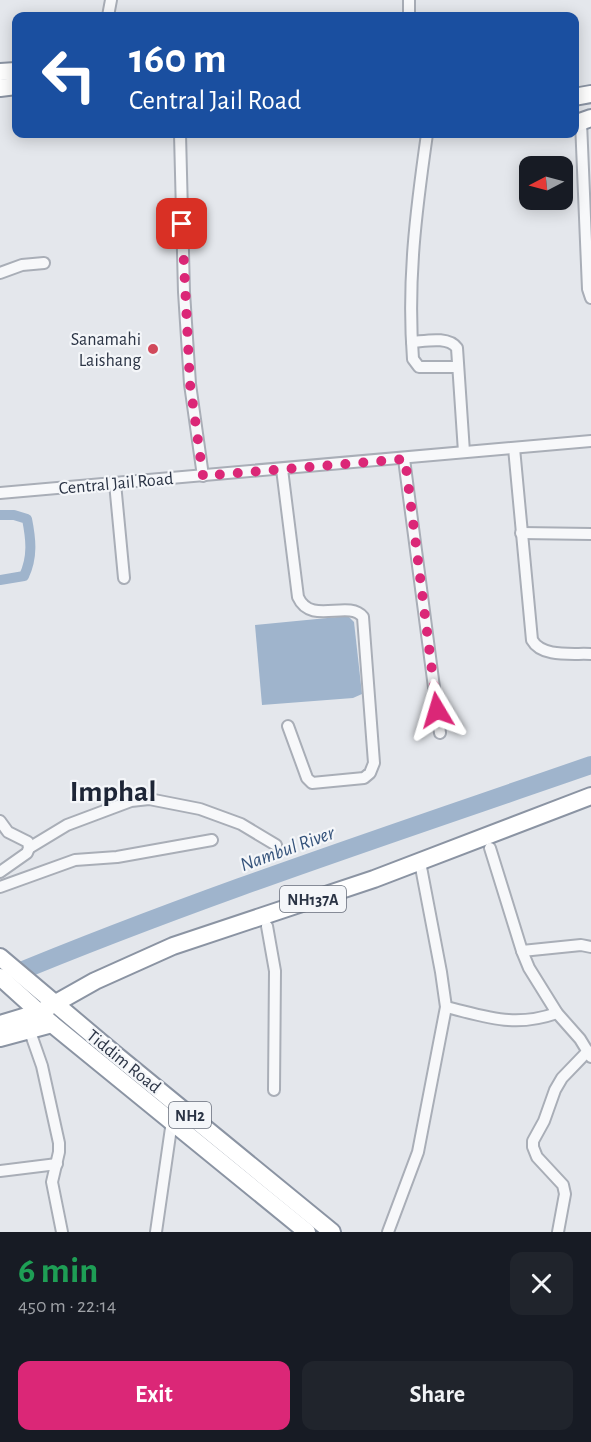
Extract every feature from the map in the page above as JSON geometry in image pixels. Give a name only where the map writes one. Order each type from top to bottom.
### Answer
[{"type":"highway","name":"NH137A","points":[[36,1021],[52,1000],[173,946],[420,862],[591,796]]},
{"type":"highway","name":"Tiddim Road","points":[[0,957],[332,1232]]},
{"type":"highway","name":"NH2","points":[[0,977],[23,996],[36,1021]]},
{"type":"highway","name":"Tiddim Road","points":[[36,1021],[172,1121],[307,1232]]},
{"type":"highway","points":[[0,1024],[36,1021]]},
{"type":"highway","points":[[0,1038],[36,1021]]},
{"type":"street","points":[[582,121],[588,289],[591,298]]},
{"type":"street","points":[[180,138],[184,292],[190,384],[203,476]]},
{"type":"street","points":[[426,138],[411,272],[413,359],[418,367],[458,367]]},
{"type":"street","points":[[0,273],[22,265],[44,263]]},
{"type":"street","points":[[412,342],[445,340],[453,342],[456,348],[464,452]]},
{"type":"street","name":"Central Jail Road","points":[[0,493],[591,441]]},
{"type":"street","points":[[514,448],[532,640],[539,649],[546,651],[591,654]]},
{"type":"street","points":[[405,459],[440,733]]},
{"type":"street","points":[[282,469],[298,597],[301,604],[312,611],[356,612],[363,617],[374,763],[370,773],[364,778],[312,783],[307,778],[288,726]]},
{"type":"street","points":[[115,483],[124,578]]},
{"type":"street","points":[[521,533],[591,534]]},
{"type":"street","points":[[0,872],[27,853],[29,848],[67,825],[131,801],[149,799],[200,809],[241,824],[276,845]]},
{"type":"street","points":[[0,821],[8,832],[28,842],[29,848]]},
{"type":"street","points":[[0,887],[75,860],[117,857],[212,840]]},
{"type":"street","points":[[490,848],[529,968],[557,1013],[590,1054],[559,1084],[534,1141],[533,1147],[537,1157],[563,1185],[565,1194],[558,1232]]},
{"type":"street","points":[[388,1232],[418,1152],[446,1007],[420,862]]},
{"type":"street","points":[[267,926],[275,971],[274,1090]]},
{"type":"street","points":[[522,951],[580,945],[591,947]]},
{"type":"street","points":[[446,1007],[507,1022],[526,1021],[557,1013]]},
{"type":"street","points":[[36,1021],[42,1065],[59,1143],[52,1182],[62,1232]]},
{"type":"street","points":[[156,1232],[172,1121]]},
{"type":"street","points":[[0,1172],[57,1164]]},
{"type":"water","points":[[348,616],[354,622],[362,694],[353,698],[262,705],[255,625]]},
{"type":"waterway","points":[[0,515],[14,515],[27,519],[30,548],[29,562],[24,576],[0,580]]},
{"type":"waterway","name":"Nambul River","points":[[4,978],[222,893],[591,765]]},
{"type":"place","name":"Sanamahi Laishang","points":[[153,349]]},
{"type":"district","name":"Imphal","points":[[113,791]]},
{"type":"route","points":[[182,224],[190,384],[203,476],[405,459],[437,710]]}]
